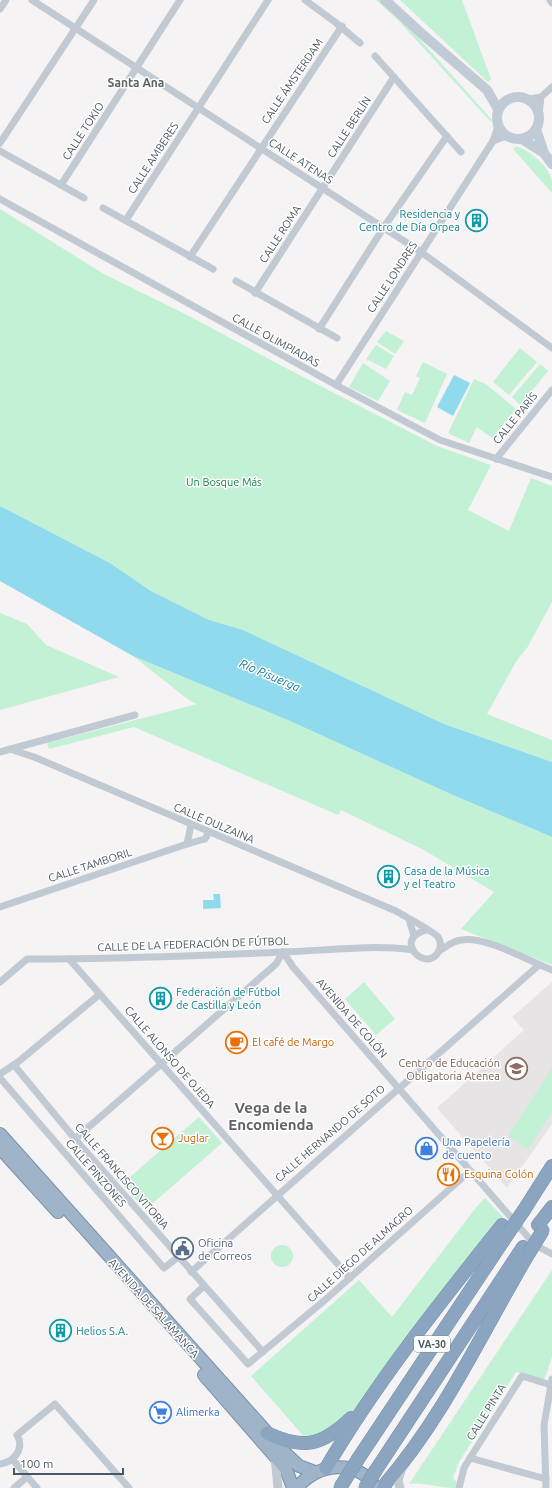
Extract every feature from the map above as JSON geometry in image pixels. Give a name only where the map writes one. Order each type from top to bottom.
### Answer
[{"type":"highway","name":"AVENIDA DE SALAMANCA","points":[[0,1134],[298,1466],[320,1470]]},
{"type":"highway","name":"AVENIDA DE SALAMANCA","points":[[0,1148],[275,1456],[286,1469],[293,1488]]},
{"type":"highway","name":"VA-30","points":[[340,1488],[506,1228],[548,1171]]},
{"type":"highway","name":"VA-30","points":[[365,1488],[541,1228],[552,1207]]},
{"type":"highway","points":[[541,1228],[552,1215]]},
{"type":"highway","points":[[320,1470],[365,1404],[446,1295],[506,1228]]},
{"type":"highway","points":[[384,1488],[386,1483],[404,1461],[436,1415],[526,1250]]},
{"type":"highway","points":[[267,1433],[285,1442],[301,1444],[317,1442],[341,1428],[365,1404]]},
{"type":"highway","points":[[297,1488],[303,1480],[320,1470],[339,1467],[352,1470],[364,1476],[376,1488]]},
{"type":"main road","points":[[385,0],[487,90],[498,109]]},
{"type":"main road","points":[[487,90],[509,98],[519,96],[529,99],[536,107],[539,114],[539,121],[536,129],[522,139]]},
{"type":"main road","points":[[509,98],[498,109],[496,120],[498,126],[506,136],[513,139],[522,139],[544,153]]},
{"type":"main road","points":[[536,129],[544,153],[552,164]]},
{"type":"street","points":[[0,9],[6,0]]},
{"type":"street","name":"CALLE ATENAS","points":[[32,0],[422,252],[552,348]]},
{"type":"street","points":[[0,143],[94,0]]},
{"type":"street","name":"CALLE TOKIO","points":[[61,185],[180,0]]},
{"type":"street","points":[[199,108],[268,0]]},
{"type":"street","points":[[305,0],[342,26],[360,43]]},
{"type":"street","name":"CALLE ÁMSTERDAM","points":[[261,148],[342,26]]},
{"type":"street","points":[[375,56],[461,152]]},
{"type":"street","name":"CALLE BERLÍN","points":[[323,188],[394,77]]},
{"type":"street","points":[[529,99],[541,97],[552,87]]},
{"type":"street","points":[[539,114],[541,97]]},
{"type":"street","name":"CALLE AMBERES","points":[[126,220],[199,108]]},
{"type":"street","name":"CALLE LONDRES","points":[[336,385],[493,141],[498,126]]},
{"type":"street","points":[[319,329],[384,228],[447,136]]},
{"type":"street","points":[[493,141],[506,136]]},
{"type":"street","points":[[190,257],[261,148]]},
{"type":"street","points":[[0,151],[84,198]]},
{"type":"street","name":"CALLE ROMA","points":[[256,293],[323,188]]},
{"type":"street","name":"CALLE OLIMPIADAS","points":[[0,199],[336,385],[440,440],[552,477]]},
{"type":"street","points":[[103,208],[213,269]]},
{"type":"street","points":[[236,281],[337,338]]},
{"type":"street","name":"CALLE PARÍS","points":[[496,459],[552,390]]},
{"type":"street","points":[[0,752],[135,715]]},
{"type":"street","name":"CALLE DULZAINA","points":[[10,749],[34,757],[190,825],[396,911],[427,930]]},
{"type":"street","points":[[188,844],[190,825]]},
{"type":"street","name":"CALLE TAMBORIL","points":[[0,907],[205,839],[209,832]]},
{"type":"street","points":[[409,919],[413,938],[413,950],[419,957],[428,959],[432,958],[439,951],[462,939],[479,941],[509,950],[552,970]]},
{"type":"street","points":[[413,938],[419,932],[427,930],[436,934],[439,938],[454,942]]},
{"type":"street","name":"CALLE DE LA FEDERACIÓN DE FÚTBOL","points":[[395,948],[413,938]]},
{"type":"street","points":[[439,938],[439,951]]},
{"type":"street","name":"CALLE DE LA FEDERACIÓN DE FÚTBOL","points":[[0,982],[27,959],[69,959],[395,948],[413,950]]},
{"type":"street","points":[[75,1139],[276,964],[283,952]]},
{"type":"street","name":"AVENIDA DE COLÓN","points":[[283,952],[293,967],[535,1245],[552,1254]]},
{"type":"street","name":"CALLE ALONSO DE OJEDA","points":[[69,959],[278,1194],[350,1278]]},
{"type":"street","name":"CALLE HERNANDO DE SOTO","points":[[191,1272],[539,965]]},
{"type":"street","points":[[0,1074],[14,1065],[100,994]]},
{"type":"street","name":"CALLE FRANCISCO VITORIA","points":[[14,1065],[75,1139],[263,1352]]},
{"type":"street","name":"CALLE PINZONES","points":[[0,1078],[164,1268],[178,1257]]},
{"type":"street","name":"CALLE DIEGO DE ALMAGRO","points":[[204,1286],[190,1299],[248,1364],[350,1278],[470,1171]]},
{"type":"street","name":"CALLE PINTA","points":[[459,1488],[464,1468],[522,1376],[551,1382]]},
{"type":"street","points":[[546,1488],[544,1425],[551,1382]]},
{"type":"street","points":[[0,1464],[13,1460],[19,1448],[19,1439],[17,1435],[55,1404],[129,1488]]},
{"type":"street","points":[[275,1456],[278,1472],[278,1488]]},
{"type":"street","points":[[470,1458],[546,1479]]},
{"type":"street","points":[[13,1460],[37,1488]]},
{"type":"street","points":[[400,1488],[398,1481],[404,1461]]},
{"type":"street","points":[[14,1488],[27,1477]]},
{"type":"shaded area","name":"Centro de Educación Obligatoria Atenea","points":[[552,982],[552,1124],[507,1188],[437,1108],[524,1030],[512,1017]]},
{"type":"green space","points":[[376,0],[381,0],[417,36],[492,120],[491,122],[397,19]]},
{"type":"green space","points":[[400,0],[462,0],[491,79],[488,82]]},
{"type":"green space","points":[[516,146],[527,151],[538,159],[547,169],[552,181],[552,193],[513,149]]},
{"type":"green space","name":"Un Bosque Más","points":[[0,209],[102,273],[193,318],[280,365],[437,446],[491,465],[468,510],[509,531],[531,478],[552,486],[552,602],[527,648],[517,660],[487,714],[552,740],[552,762],[444,724],[243,630],[209,620],[151,591],[110,563],[0,506]]},
{"type":"green space","points":[[386,331],[404,341],[395,354],[377,342]]},
{"type":"green space","points":[[376,345],[394,356],[386,369],[366,359]]},
{"type":"green space","points":[[520,348],[537,362],[509,395],[493,382]]},
{"type":"green space","points":[[423,362],[447,374],[425,423],[397,410],[405,392],[412,395],[420,378],[416,376]]},
{"type":"green space","points":[[363,363],[390,381],[378,401],[349,387]]},
{"type":"green space","points":[[540,364],[548,371],[520,405],[512,397]]},
{"type":"green space","points":[[474,379],[486,384],[516,409],[492,438],[477,427],[469,443],[448,433]]},
{"type":"green space","points":[[0,613],[27,624],[46,645],[119,677],[0,710]]},
{"type":"green space","points":[[133,656],[290,721],[453,795],[552,837],[552,965],[461,929],[494,892],[424,850],[341,810],[338,815],[134,727],[49,749],[47,743],[197,704],[190,701]]},
{"type":"green space","points":[[364,982],[395,1019],[376,1035],[345,999]]},
{"type":"green space","points":[[552,1068],[552,1112],[528,1149],[508,1136]]},
{"type":"green space","points":[[199,1117],[222,1143],[145,1210],[122,1184]]},
{"type":"green space","points":[[485,1198],[503,1217],[363,1402],[340,1426],[308,1441],[251,1376],[359,1280],[392,1317],[478,1205]]},
{"type":"green space","points":[[282,1245],[290,1248],[293,1256],[290,1264],[282,1267],[274,1264],[271,1256],[274,1248]]},
{"type":"green space","points":[[552,1270],[552,1357],[544,1380],[516,1372],[459,1462],[453,1478],[457,1482],[455,1488],[409,1484]]},
{"type":"water","points":[[454,375],[470,383],[453,416],[437,407]]},
{"type":"water","name":"Río Pisuerga","points":[[0,506],[110,563],[151,591],[209,620],[243,630],[444,724],[552,762],[552,837],[453,795],[290,721],[133,656],[0,581]]},
{"type":"water","points":[[213,894],[220,894],[221,908],[203,909],[203,900],[214,900]]},
{"type":"place","name":"Residencia y Centro de Día Orpea","points":[[476,220]]},
{"type":"place","name":"Casa de la Música y el Teatro","points":[[388,877]]},
{"type":"place","name":"Federación de Fútbol de Castilla y León","points":[[160,998]]},
{"type":"place","name":"El café de Margo","points":[[237,1042]]},
{"type":"place","name":"Centro de Educación Obligatoria Atenea","points":[[516,1069]]},
{"type":"place","name":"Juglar","points":[[163,1138]]},
{"type":"place","name":"Una Papelería de cuento","points":[[426,1148]]},
{"type":"place","name":"Esquina Colón","points":[[448,1174]]},
{"type":"place","name":"Oficina de Correos","points":[[182,1249]]},
{"type":"place","name":"Helios S.A.","points":[[61,1331]]},
{"type":"place","name":"Alimerka","points":[[161,1412]]},
{"type":"district","name":"Santa Ana","points":[[136,82]]},
{"type":"district","name":"Vega de la Encomienda","points":[[271,1116]]}]
